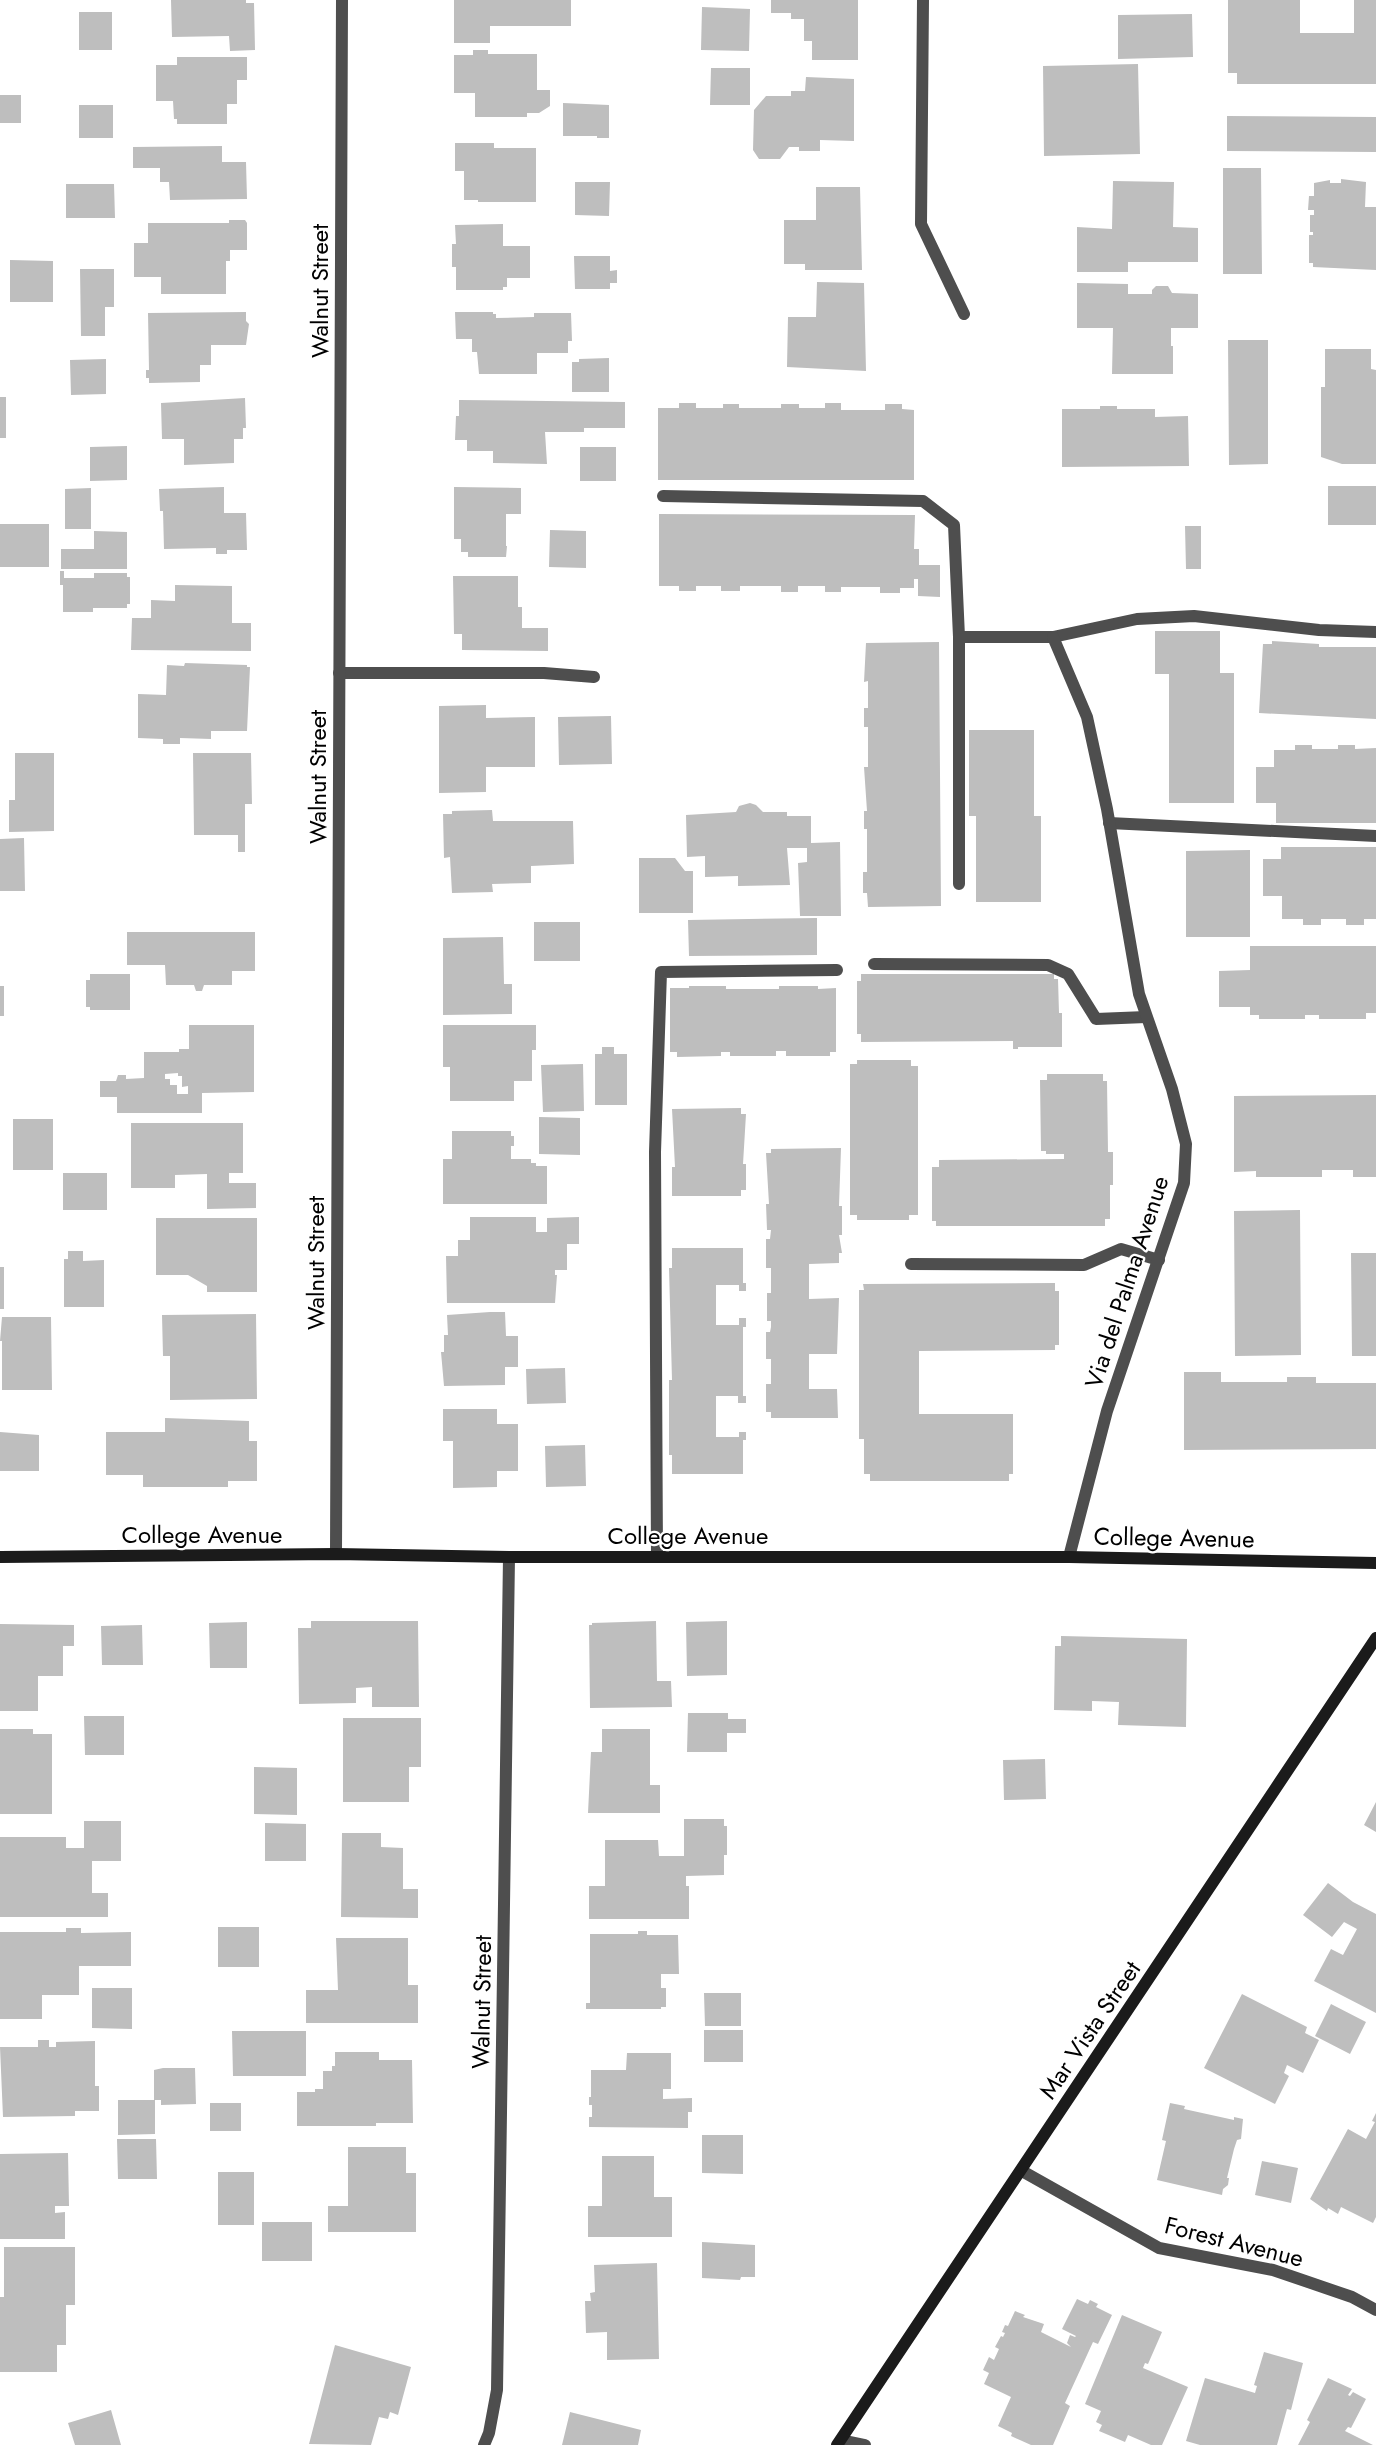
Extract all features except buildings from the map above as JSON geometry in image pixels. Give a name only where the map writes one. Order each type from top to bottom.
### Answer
[{"type":"street","name":"Walnut Street","points":[[336,1554],[342,0]]},
{"type":"street","points":[[923,0],[921,224],[964,314]]},
{"type":"street","points":[[663,496],[923,501],[954,525],[959,637],[959,884]]},
{"type":"street","points":[[959,637],[1053,637],[1137,619],[1194,616],[1319,630],[1376,632]]},
{"type":"street","name":"Via del Palma Avenue","points":[[1053,637],[1088,717],[1139,994],[1172,1089],[1185,1144],[1184,1183],[1107,1411],[1069,1557]]},
{"type":"street","points":[[339,673],[544,673],[594,677]]},
{"type":"street","points":[[1109,823],[1376,836]]},
{"type":"street","points":[[874,964],[1048,965],[1068,974],[1096,1019],[1146,1017]]},
{"type":"street","points":[[657,1557],[655,1152],[661,972],[837,970]]},
{"type":"street","points":[[910,1264],[1084,1266],[1121,1250],[1159,1260]]},
{"type":"street","name":"College Avenue","points":[[0,1557],[336,1554],[509,1557],[1069,1557],[1376,1563]]},
{"type":"street","name":"Walnut Street","points":[[484,2445],[489,2433],[497,2390],[509,1557]]},
{"type":"street","name":"Mar Vista Street","points":[[839,2442],[1376,1638]]},
{"type":"street","name":"Forest Avenue","points":[[1022,2170],[1159,2248],[1273,2270],[1352,2297],[1376,2310]]},
{"type":"street","points":[[839,2442],[865,2445]]}]
